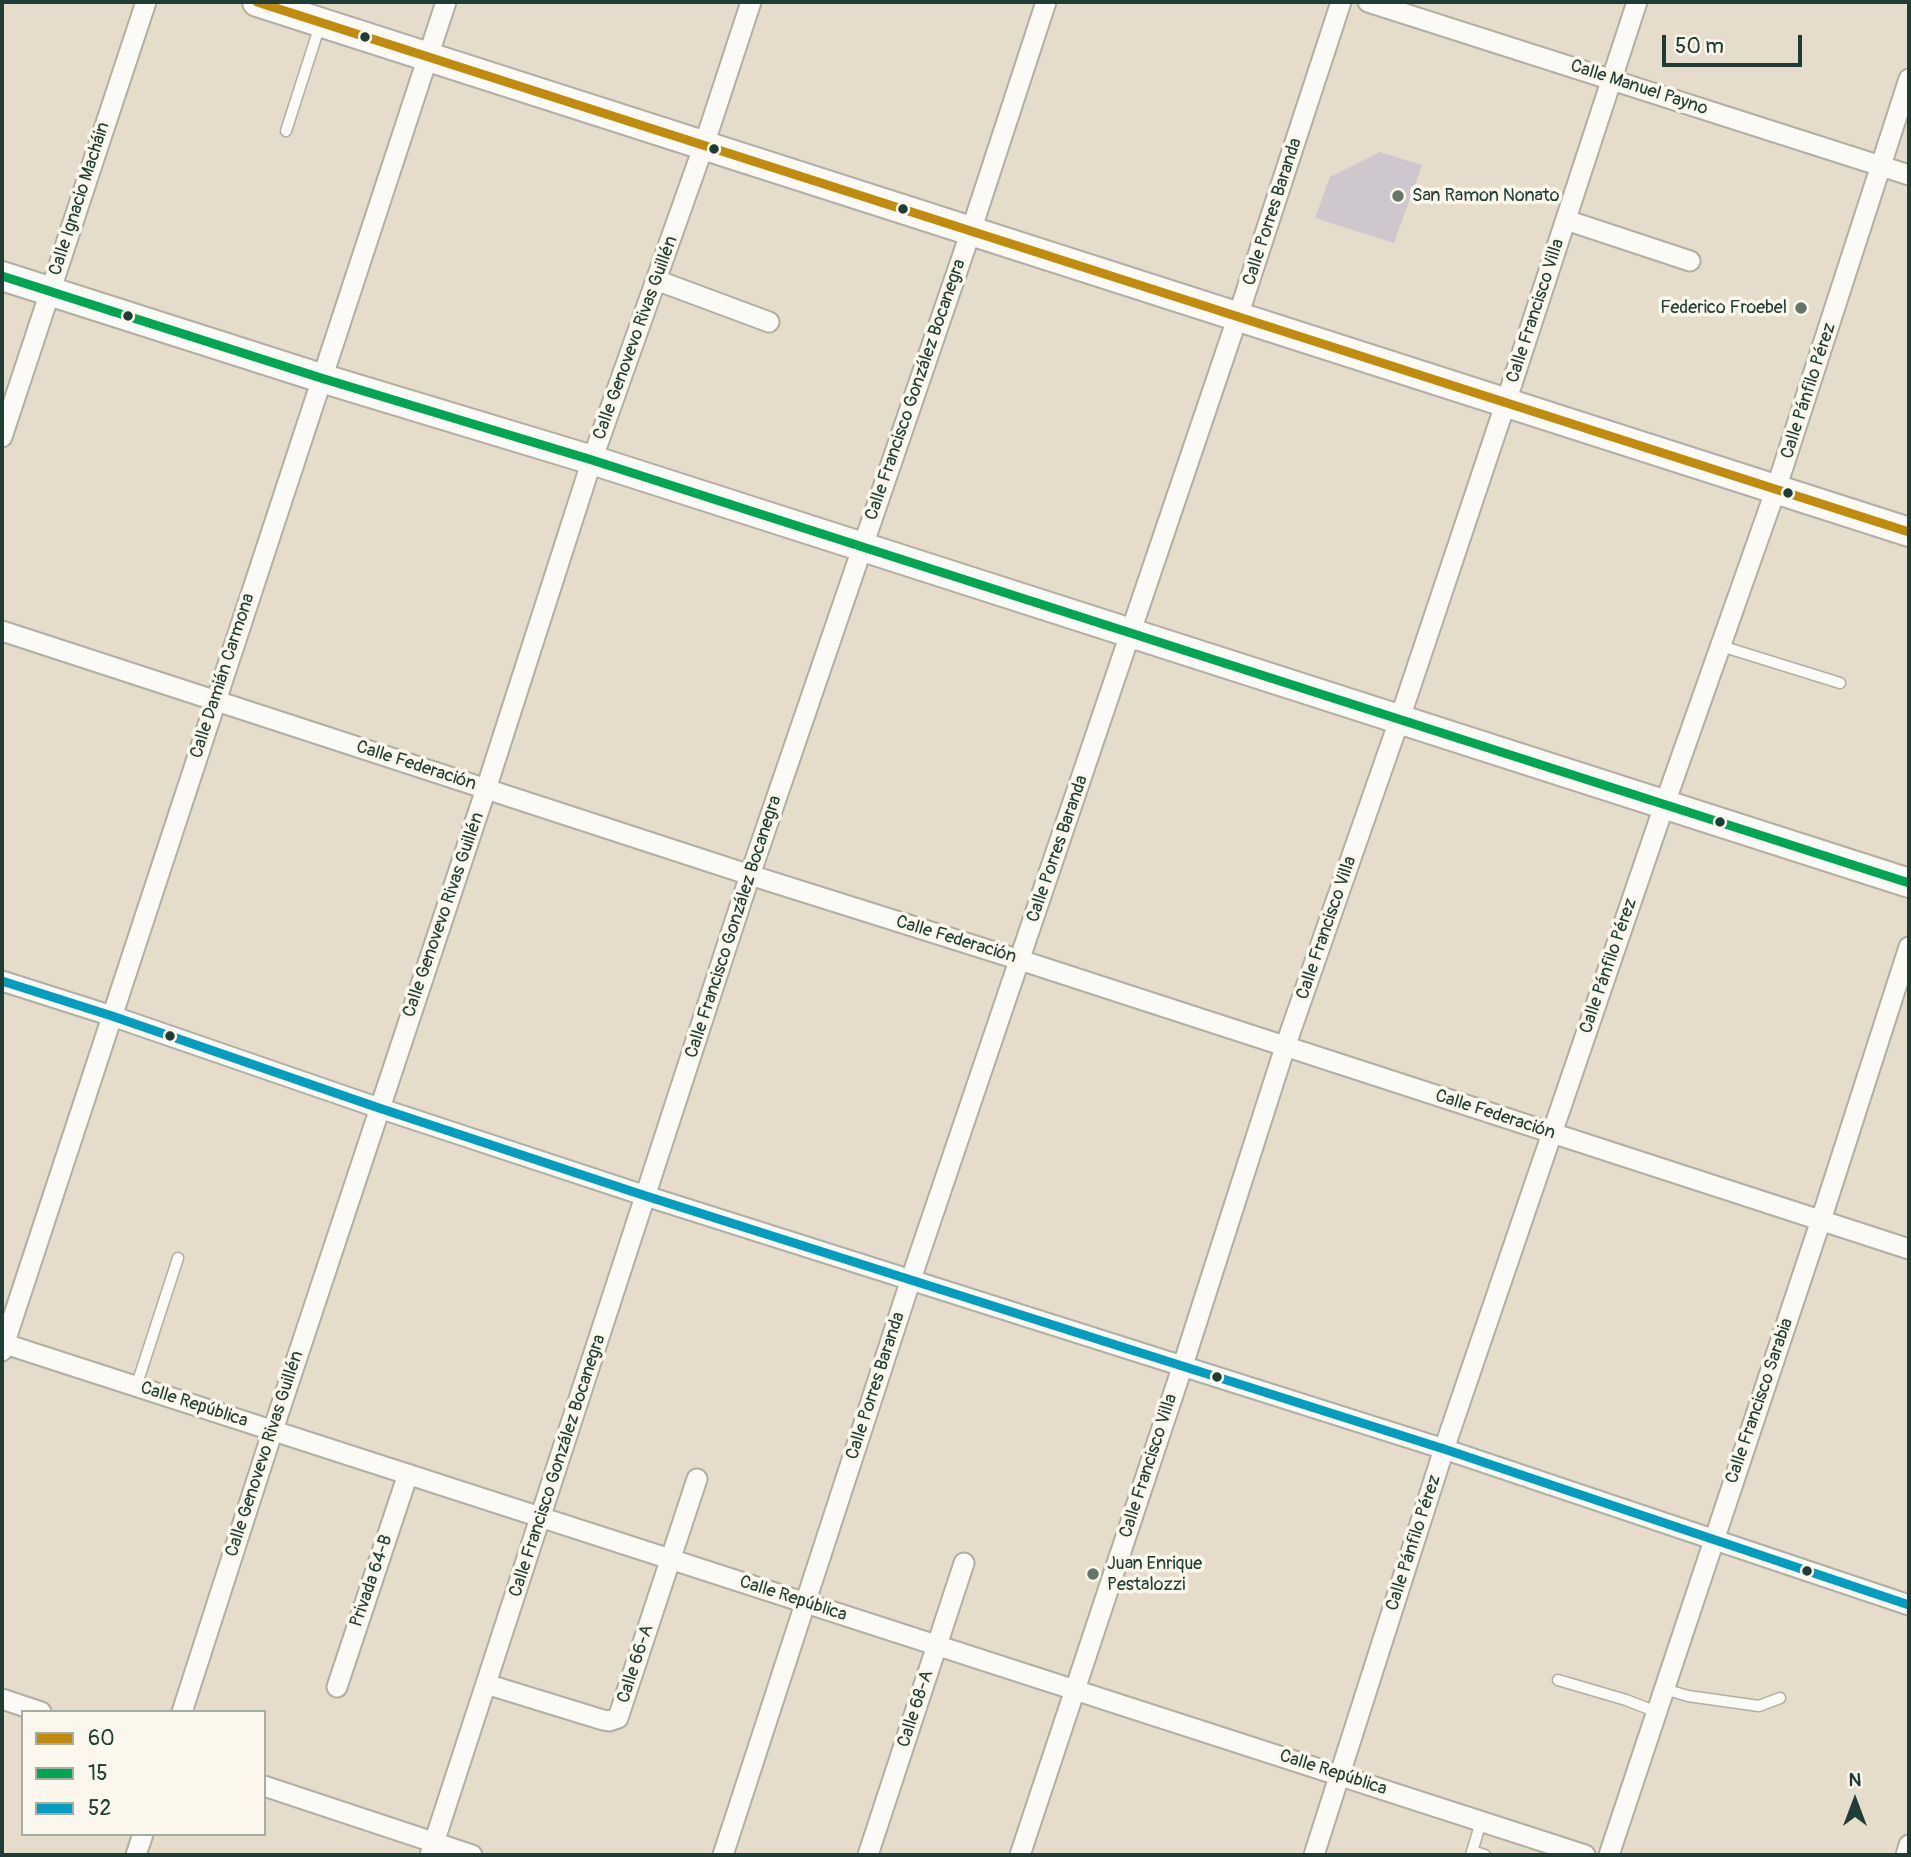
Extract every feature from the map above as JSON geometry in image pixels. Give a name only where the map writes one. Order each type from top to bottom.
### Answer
[{"type":"street","name":"Calle Ignacio Macháin","points":[[2,437],[146,2]]},
{"type":"street","points":[[257,2],[1909,532]]},
{"type":"street","name":"Calle Damián Carmona","points":[[3,1346],[446,2]]},
{"type":"street","name":"Calle Genovevo Rivas Guillén","points":[[183,1710],[592,460],[705,145],[751,2]]},
{"type":"street","name":"Calle Francisco González Bocanegra","points":[[432,1849],[750,875],[971,231],[1046,2]]},
{"type":"street","name":"Calle Porres Baranda","points":[[723,1855],[911,1279],[1238,317],[1341,2]]},
{"type":"street","name":"Calle Manuel Payno","points":[[1368,2],[1909,175]]},
{"type":"street","name":"Calle Francisco Villa","points":[[1020,1855],[1183,1365],[1285,1047],[1400,718],[1637,2]]},
{"type":"street","name":"Calle Pánfilo Pérez","points":[[1314,1855],[1444,1449],[1665,803],[1776,489],[1909,79]]},
{"type":"street","points":[[1566,220],[1690,261]]},
{"type":"street","points":[[2,276],[321,378],[592,460],[1909,883]]},
{"type":"street","points":[[656,280],[769,322]]},
{"type":"street","name":"Calle Federación","points":[[2,631],[1909,1249]]},
{"type":"street","name":"Calle Francisco Sarabia","points":[[1609,1855],[1909,947]]},
{"type":"street","points":[[2,981],[646,1196],[1444,1449],[1909,1605]]},
{"type":"street","name":"Calle República","points":[[3,1346],[273,1430],[1339,1775],[1482,1822],[1543,1849],[1585,1855]]},
{"type":"street","name":"Privada 64-B","points":[[337,1687],[408,1474]]},
{"type":"street","points":[[671,1559],[697,1479]]},
{"type":"street","name":"Calle 66-A","points":[[486,1684],[603,1720],[615,1720],[619,1716],[671,1559]]},
{"type":"street","name":"Calle 68-A","points":[[868,1855],[964,1563]]},
{"type":"street","points":[[2,1699],[35,1710]]},
{"type":"street","points":[[266,1787],[432,1849],[472,1855]]},
{"type":"street","points":[[136,1855],[142,1836]]},
{"type":"street","points":[[1906,1855],[1909,1844]]},
{"type":"lane","points":[[286,131],[321,22]]},
{"type":"lane","points":[[1721,646],[1840,683]]},
{"type":"lane","points":[[136,1387],[178,1258]]},
{"type":"lane","points":[[1559,1680],[1657,1712]]},
{"type":"lane","points":[[1664,1689],[1688,1696],[1759,1706],[1780,1698]]},
{"type":"lane","points":[[1482,1822],[1472,1853],[1485,1855]]},
{"type":"building","points":[[1380,152],[1422,165],[1394,243],[1315,218],[1330,177]]},
{"type":"transit line","name":"60","points":[[257,2],[1909,532]]},
{"type":"transit line","name":"15","points":[[2,276],[321,378],[592,460],[1909,883]]},
{"type":"transit line","name":"52","points":[[2,981],[646,1196],[1444,1449],[1909,1605]]},
{"type":"place","name":"San Ramon Nonato","points":[[1398,196]]},
{"type":"place","name":"Federico Froebel","points":[[1801,308]]},
{"type":"place","name":"Juan Enrique Pestalozzi","points":[[1093,1574]]}]
